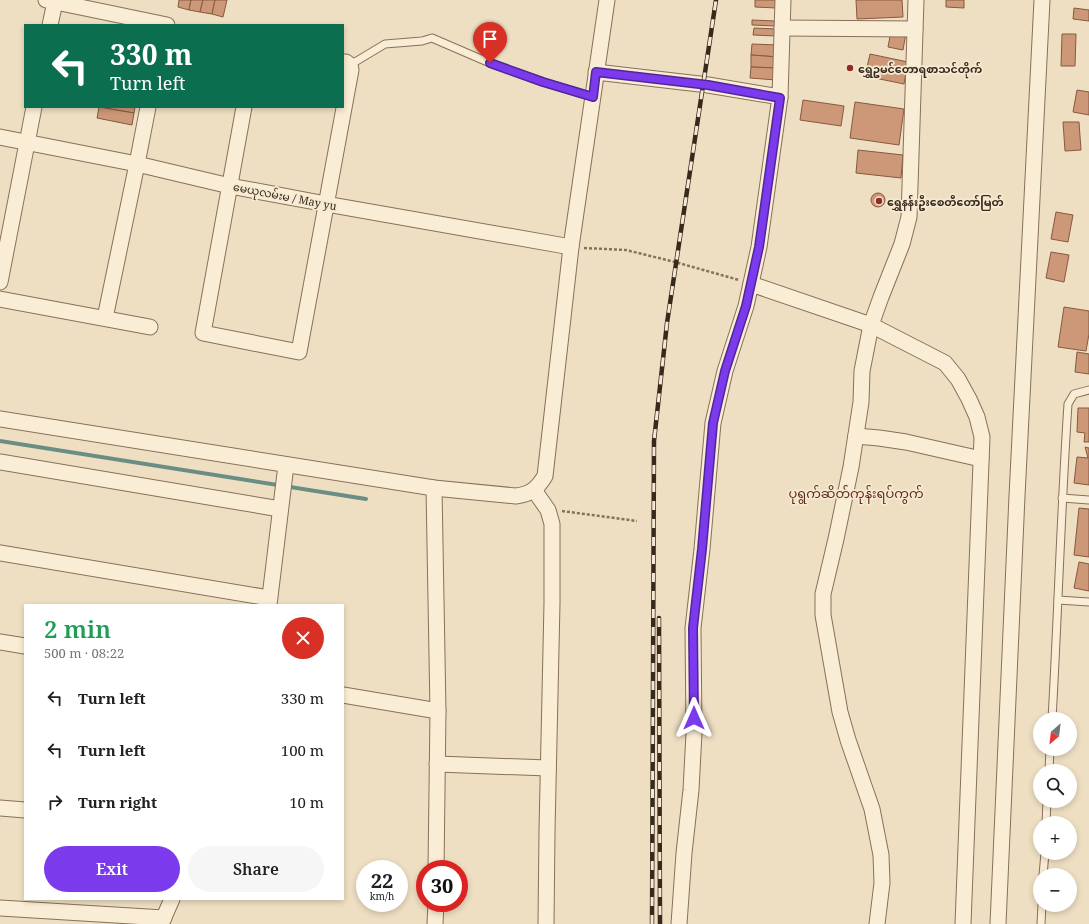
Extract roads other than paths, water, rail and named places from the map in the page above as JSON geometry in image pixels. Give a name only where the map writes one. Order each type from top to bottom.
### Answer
[{"type":"street","points":[[0,419],[286,467],[434,488],[516,496],[525,495],[534,490],[540,484],[544,476],[571,247],[607,0]]},
{"type":"street","points":[[679,924],[684,853],[691,790],[694,733],[693,628],[702,549],[713,423],[725,371],[746,306],[759,247],[780,98],[783,0]]},
{"type":"street","points":[[877,924],[882,883],[881,855],[872,809],[840,712],[823,615],[822,594],[836,538],[856,436],[862,371],[871,325],[880,297],[902,244],[909,217],[916,0]]},
{"type":"street","points":[[998,924],[1017,496],[1042,0]]},
{"type":"street","points":[[50,24],[50,1],[159,24]]},
{"type":"street","points":[[782,28],[915,29]]},
{"type":"street","points":[[344,108],[351,70],[347,63]]},
{"type":"street","points":[[596,72],[708,85],[780,98]]},
{"type":"street","points":[[0,282],[34,108]]},
{"type":"street","points":[[105,318],[148,108]]},
{"type":"street","points":[[244,108],[203,333],[299,352],[344,108]]},
{"type":"street","name":"မေယုလမ်းမ / May yu","points":[[0,137],[137,164],[230,186],[571,247]]},
{"type":"street","points":[[751,284],[871,325],[945,363],[958,379],[977,418],[982,437],[963,924]]},
{"type":"street","points":[[0,299],[150,327]]},
{"type":"street","points":[[856,436],[906,442],[981,459]]},
{"type":"street","points":[[0,462],[281,502]]},
{"type":"street","points":[[0,553],[269,602],[286,467]]},
{"type":"street","points":[[434,488],[438,711],[436,860]]},
{"type":"street","points":[[534,490],[548,510],[552,524],[546,924]]},
{"type":"street","points":[[0,642],[24,646]]},
{"type":"street","points":[[344,695],[438,711]]},
{"type":"street","points":[[437,764],[548,768]]},
{"type":"street","points":[[0,808],[24,810]]},
{"type":"street","points":[[0,908],[163,921],[172,900]]},
{"type":"street","points":[[435,924],[436,912]]},
{"type":"lane","points":[[347,63],[385,44],[422,41],[432,38],[490,63],[543,82],[593,97]]},
{"type":"lane","points":[[1052,712],[1062,498],[1068,404],[1074,394],[1089,390]]},
{"type":"lane","points":[[1062,498],[1089,500]]},
{"type":"lane","points":[[1058,600],[1089,602]]},
{"type":"lane","points":[[1041,924],[1042,912]]},
{"type":"waterway","points":[[0,441],[366,499]]},
{"type":"railway","points":[[652,924],[654,441],[667,323],[716,0]]},
{"type":"railway","points":[[659,618],[660,924]]},
{"type":"place","name":"ရွှေဥမင်တောရစာသင်တိုက်","points":[[850,68]]},
{"type":"place","name":"ရွှေနန်းဦးစေတီတော်မြတ်","points":[[879,201]]},
{"type":"district","name":"ပုရွက်ဆိတ်ကုန်းရပ်ကွက်","points":[[856,493]]}]
